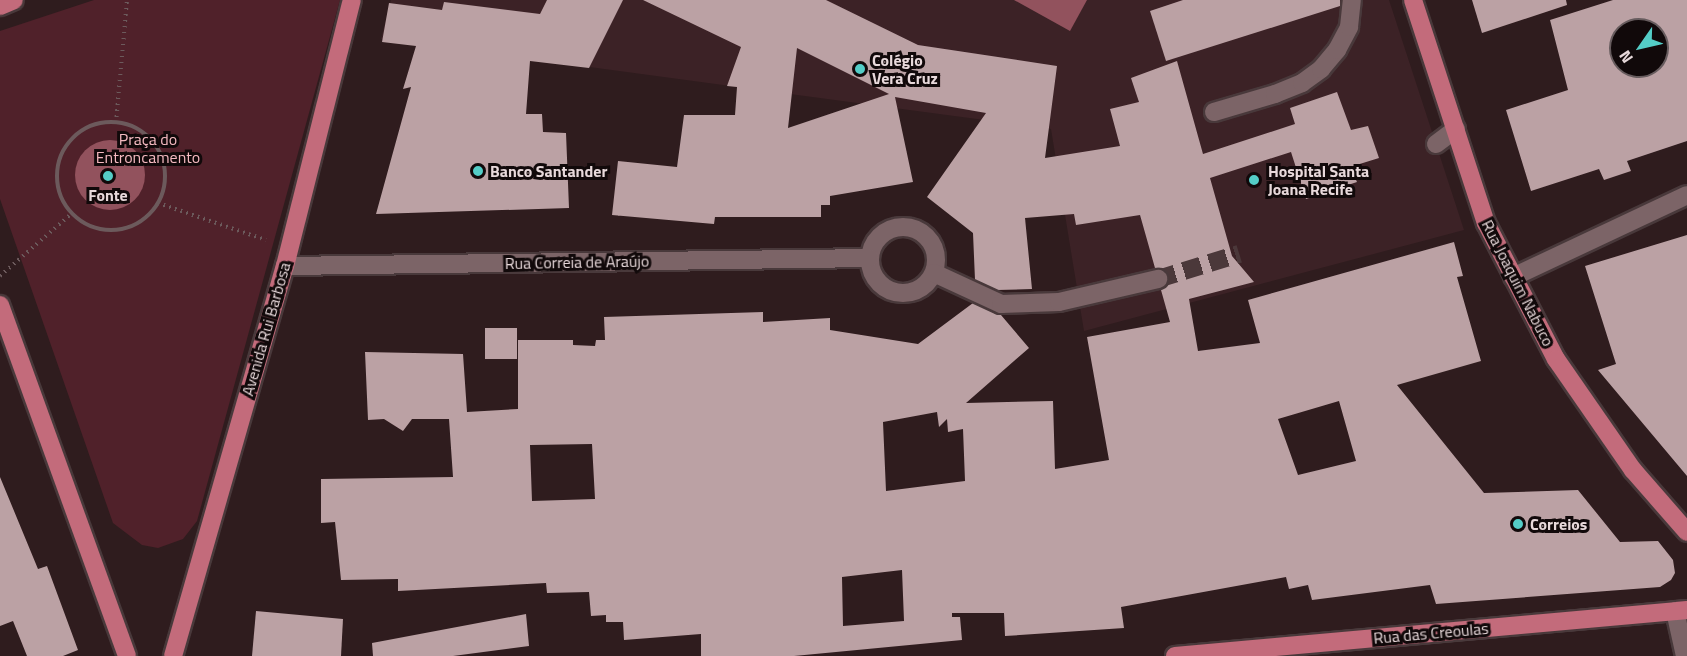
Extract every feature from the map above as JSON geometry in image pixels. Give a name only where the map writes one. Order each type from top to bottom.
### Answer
[{"type":"main road","name":"Avenida Rui Barbosa","points":[[173,656],[287,257],[352,0]]},
{"type":"main road","name":"Rua Joaquim Nabuco","points":[[1413,0],[1486,223],[1513,277],[1556,359],[1633,470],[1687,532]]},
{"type":"main road","points":[[0,305],[127,656]]},
{"type":"main road","name":"Rua das Creoulas","points":[[1175,656],[1310,650],[1681,611]]},
{"type":"street","points":[[1214,112],[1275,94],[1302,83],[1321,69],[1349,27],[1352,0]]},
{"type":"street","points":[[1436,144],[1456,129]]},
{"type":"street","points":[[1513,277],[1687,195]]},
{"type":"street","points":[[904,226],[922,233],[934,248],[934,273],[919,290],[896,292],[877,280],[870,258],[881,235],[904,226]]},
{"type":"street","name":"Rua Correia de Araújo","points":[[287,257],[870,258]]},
{"type":"street","points":[[934,273],[1001,304],[1059,302],[1158,279]]},
{"type":"street","points":[[1681,611],[1685,656]]},
{"type":"path","points":[[116,123],[127,0]]},
{"type":"path","points":[[116,123],[139,130],[162,159],[165,177],[158,203],[139,224],[122,230],[103,230],[71,214],[57,183],[63,150],[88,127],[116,123]]},
{"type":"path","points":[[158,203],[287,257]]},
{"type":"path","points":[[0,276],[71,214]]},
{"type":"shaded area","points":[[391,0],[1389,0],[1464,230],[1084,331],[1051,129],[381,39]]},
{"type":"shaded area","points":[[1014,0],[1087,0],[1070,31]]},
{"type":"shaded area","points":[[117,140],[130,146],[139,155],[143,161],[145,175],[143,189],[135,200],[124,208],[103,210],[85,200],[77,189],[75,168],[85,150],[96,142]]},
{"type":"green space","name":"Praça do Entroncamento","points":[[94,0],[340,0],[197,521],[183,539],[158,548],[142,545],[113,523],[0,199],[0,31]]},
{"type":"building","points":[[547,0],[623,0],[589,68],[530,61],[526,114],[542,114],[543,132],[566,133],[569,208],[376,214],[411,87],[403,89],[416,46],[382,42],[389,3],[442,10],[444,2],[540,14]]},
{"type":"building","points":[[643,0],[826,0],[918,45],[1057,66],[1045,158],[1120,146],[1110,109],[1139,102],[1131,78],[1177,61],[1203,154],[1295,124],[1290,108],[1337,92],[1351,130],[1368,126],[1379,158],[1350,167],[1357,182],[1306,199],[1291,152],[1210,178],[1232,256],[1254,282],[1189,299],[1198,351],[1260,343],[1248,300],[1454,242],[1463,276],[1457,277],[1481,361],[1397,385],[1484,493],[1578,490],[1620,542],[1658,541],[1673,560],[1675,573],[1671,580],[1660,587],[1436,604],[1430,585],[1312,600],[1308,585],[1289,589],[1286,577],[1121,607],[1124,628],[1005,636],[1004,613],[952,613],[952,617],[960,617],[962,640],[794,656],[701,656],[701,634],[624,640],[623,622],[606,622],[606,615],[591,616],[589,592],[547,593],[546,583],[398,591],[398,579],[341,580],[335,522],[321,523],[321,479],[453,477],[449,419],[412,419],[403,431],[384,419],[368,420],[365,352],[463,354],[467,412],[518,409],[518,340],[573,340],[573,345],[595,346],[596,340],[605,340],[604,317],[763,312],[763,322],[830,318],[830,330],[918,344],[973,303],[1001,315],[1029,348],[966,403],[1053,401],[1055,469],[1109,460],[1087,337],[1170,322],[1161,290],[1169,283],[1169,276],[1162,268],[1155,268],[1140,215],[1076,225],[1074,214],[1025,218],[1032,289],[997,290],[975,280],[973,233],[927,197],[986,113],[895,97],[913,182],[830,196],[830,205],[821,205],[821,217],[715,217],[714,224],[612,215],[618,161],[677,167],[684,115],[735,115],[737,87],[727,86],[741,47]],"holes":[[[797,48],[889,94],[788,128]],[[1339,401],[1356,461],[1298,475],[1278,419]],[[937,412],[939,427],[947,419],[948,432],[963,429],[965,481],[886,491],[883,422]],[[592,444],[595,499],[532,501],[530,445]],[[902,570],[904,621],[843,626],[842,577]]]},
{"type":"building","points":[[1183,0],[1340,0],[1340,6],[1166,61],[1150,11]]},
{"type":"building","points":[[1472,0],[1566,0],[1567,5],[1482,33]]},
{"type":"building","points":[[1613,0],[1687,0],[1687,141],[1627,161],[1631,171],[1604,180],[1599,169],[1531,191],[1506,110],[1568,90],[1550,20]]},
{"type":"building","points":[[1687,235],[1687,476],[1598,370],[1616,364],[1585,266]]},
{"type":"building","points":[[485,328],[517,328],[517,359],[485,359]]},
{"type":"building","points":[[0,477],[38,569],[47,566],[78,650],[63,656],[27,656],[13,621],[0,626]]},
{"type":"building","points":[[256,611],[343,619],[341,656],[252,656]]},
{"type":"building","points":[[526,614],[529,646],[453,656],[373,656],[372,643]]},
{"type":"tunnel","points":[[1158,279],[1239,254]]},
{"type":"place","name":"Colégio Vera Cruz","points":[[860,69]]},
{"type":"place","name":"Banco Santander","points":[[478,171]]},
{"type":"place","name":"Fonte","points":[[108,176]]},
{"type":"place","name":"Hospital Santa Joana Recife","points":[[1254,180]]},
{"type":"place","name":"Correios","points":[[1518,524]]}]
